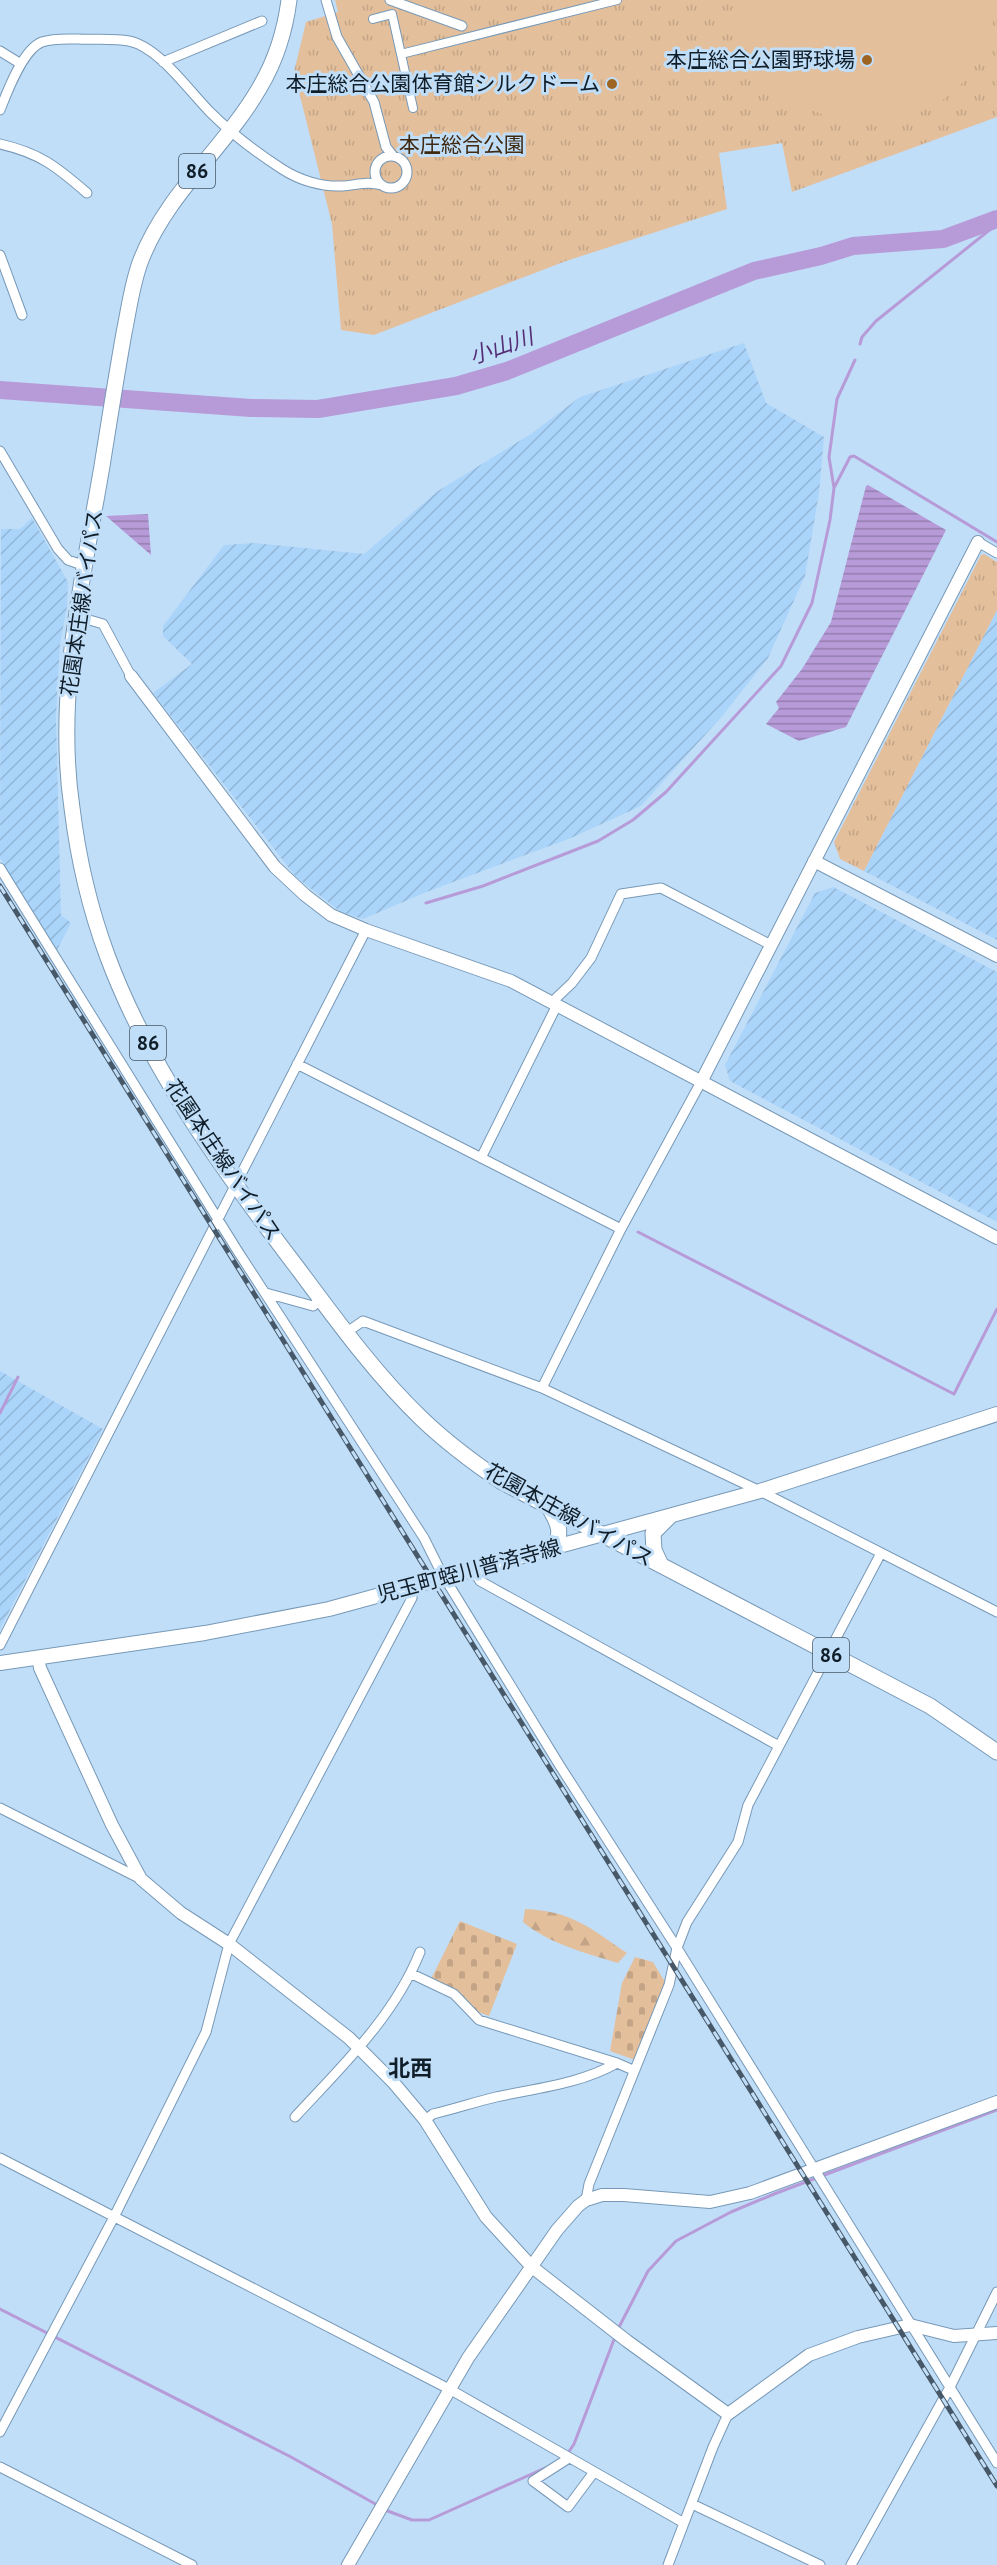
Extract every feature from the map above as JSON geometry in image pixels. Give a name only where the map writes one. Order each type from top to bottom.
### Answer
[{"type":"main road","name":"花園本庄線バイパス","points":[[289,0],[276,54],[261,86],[231,130],[181,190],[156,228],[138,270],[122,350],[76,616],[68,684],[68,768],[80,859],[107,954],[141,1032],[179,1099],[237,1184],[321,1299],[391,1386],[422,1419],[464,1456],[502,1482],[930,1706],[997,1752]]},
{"type":"main road","name":"児玉町蛭川普済寺線","points":[[0,1663],[284,1619],[412,1588],[444,1577],[474,1571],[760,1491],[997,1414]]},
{"type":"main road","points":[[550,1509],[560,1533],[554,1547]]},
{"type":"main road","points":[[661,1565],[654,1550],[653,1533],[669,1517]]},
{"type":"street","points":[[326,0],[337,37],[374,102],[388,157]]},
{"type":"street","points":[[390,0],[462,26]]},
{"type":"street","points":[[401,54],[617,0]]},
{"type":"street","points":[[373,19],[392,14],[413,108]]},
{"type":"street","points":[[163,62],[262,21]]},
{"type":"street","points":[[0,110],[21,64],[33,47],[43,42],[64,39],[129,41],[147,50],[163,62],[211,113],[231,130],[282,169],[302,180],[338,186],[367,181],[387,187],[398,186],[406,178],[405,164],[388,157]]},
{"type":"street","points":[[0,51],[21,64]]},
{"type":"street","points":[[0,144],[24,150],[54,165],[87,193]]},
{"type":"street","points":[[367,181],[388,157]]},
{"type":"street","points":[[375,171],[382,185]]},
{"type":"street","points":[[0,255],[22,315]]},
{"type":"street","points":[[0,451],[58,549],[68,561],[85,566]]},
{"type":"street","points":[[542,1388],[621,1229],[701,1082],[978,542],[997,553]]},
{"type":"street","points":[[76,616],[103,624],[131,676],[276,867],[321,908],[341,921],[480,968],[554,1003],[997,1238]]},
{"type":"street","points":[[814,861],[997,956]]},
{"type":"street","points":[[0,868],[218,1219],[424,1538],[444,1577],[554,1756],[677,1948],[997,2463]]},
{"type":"street","points":[[481,1158],[554,1003],[591,958],[621,894],[661,888],[771,945]]},
{"type":"street","points":[[0,1645],[366,930]]},
{"type":"street","points":[[297,1064],[621,1229]]},
{"type":"street","points":[[266,1293],[313,1306],[321,1299]]},
{"type":"street","points":[[347,1332],[363,1321],[542,1388],[760,1491],[997,1612]]},
{"type":"street","points":[[586,2200],[589,2184],[633,2070],[669,1985],[677,1948],[687,1922],[738,1842],[748,1805],[881,1553]]},
{"type":"street","points":[[474,1571],[480,1581],[779,1746]]},
{"type":"street","points":[[0,2432],[114,2217],[206,2032],[229,1944],[412,1598],[412,1588]]},
{"type":"street","points":[[38,1657],[40,1668],[112,1825],[141,1879]]},
{"type":"street","points":[[0,1808],[141,1879],[181,1913],[229,1944],[300,1998],[359,2048],[393,2082],[425,2120],[486,2217],[532,2267],[627,2341],[728,2414]]},
{"type":"street","points":[[295,2117],[380,2023],[412,1974],[420,1952]]},
{"type":"street","points":[[412,1974],[454,1994],[479,2020],[617,2062],[633,2070]]},
{"type":"street","points":[[425,2120],[433,2114],[495,2097],[540,2089],[601,2072],[617,2062]]},
{"type":"street","points":[[348,2565],[468,2358],[569,2215],[586,2200],[602,2195],[624,2195],[710,2202],[750,2193],[997,2102]]},
{"type":"street","points":[[0,2158],[451,2390],[684,2523]]},
{"type":"street","points":[[851,2565],[950,2387],[997,2292]]},
{"type":"street","points":[[670,2564],[713,2447],[728,2414],[809,2355],[858,2337],[910,2325],[944,2334],[997,2333]]},
{"type":"street","points":[[569,2458],[533,2481],[568,2507],[594,2472]]},
{"type":"street","points":[[0,2467],[192,2565]]},
{"type":"street","points":[[692,2504],[820,2565]]},
{"type":"shaded area","points":[[744,343],[766,403],[824,437],[819,493],[805,576],[768,658],[723,715],[641,806],[571,838],[429,891],[363,919],[341,912],[296,877],[153,693],[192,664],[163,636],[163,626],[224,545],[254,543],[364,554],[438,491],[531,434],[580,397]]},
{"type":"shaded area","points":[[868,485],[946,530],[846,727],[799,741],[766,724],[779,708],[776,702],[802,669],[831,622]]},
{"type":"shaded area","points":[[148,514],[151,555],[106,516]]},
{"type":"shaded area","points":[[32,518],[68,582],[67,607],[60,644],[56,718],[61,915],[71,923],[57,950],[0,858],[1,529],[20,529]]},
{"type":"shaded area","points":[[997,610],[997,940],[864,871]]},
{"type":"shaded area","points":[[833,887],[997,972],[997,1222],[730,1081],[725,1065],[815,893]]},
{"type":"shaded area","points":[[0,1371],[103,1429],[0,1629]]},
{"type":"green space","name":"本庄総合公園","points":[[335,0],[997,0],[997,117],[792,192],[782,143],[719,153],[727,209],[566,261],[374,335],[341,330],[332,224],[294,72],[306,22],[338,12]]},
{"type":"green space","name":"本庄総合公園野球場","points":[[733,0],[996,0],[981,54],[952,93],[912,115],[866,122],[821,114],[780,91],[749,52]]},
{"type":"green space","points":[[984,554],[997,562],[997,610],[864,871],[840,859],[834,842],[981,555]]},
{"type":"green space","points":[[525,1909],[556,1913],[580,1922],[627,1953],[618,1963],[556,1942],[523,1922]]},
{"type":"green space","points":[[460,1921],[517,1944],[489,2016],[478,2012],[459,1992],[431,1979]]},
{"type":"green space","points":[[635,1957],[653,1962],[665,1982],[635,2060],[610,2051],[622,1983]]},
{"type":"waterway","name":"小山川","points":[[0,390],[251,408],[318,409],[456,386],[507,371],[754,271],[821,256],[853,246],[943,239],[997,219]]},
{"type":"waterway","points":[[860,344],[862,337],[876,321],[997,224]]},
{"type":"waterway","points":[[426,903],[483,886],[598,841],[633,820],[666,792],[781,666],[812,603],[830,520],[834,488],[829,457],[837,399],[855,360]]},
{"type":"waterway","points":[[835,486],[850,457],[854,456],[997,542]]},
{"type":"waterway","points":[[638,1232],[954,1394],[997,1309]]},
{"type":"waterway","points":[[0,1413],[18,1377]]},
{"type":"waterway","points":[[617,2331],[648,2271],[676,2241],[731,2212],[774,2194],[997,2110]]},
{"type":"waterway","points":[[0,2309],[291,2457],[379,2506]]},
{"type":"waterway","points":[[568,2453],[574,2444],[615,2337]]},
{"type":"waterway","points":[[385,2510],[412,2520],[429,2520],[545,2468]]},
{"type":"railway","points":[[0,886],[997,2486]]},
{"type":"place","name":"本庄総合公園野球場","points":[[867,60]]},
{"type":"place","name":"本庄総合公園体育館シルクドーム","points":[[612,84]]},
{"type":"district","name":"北西","points":[[410,2068]]}]
